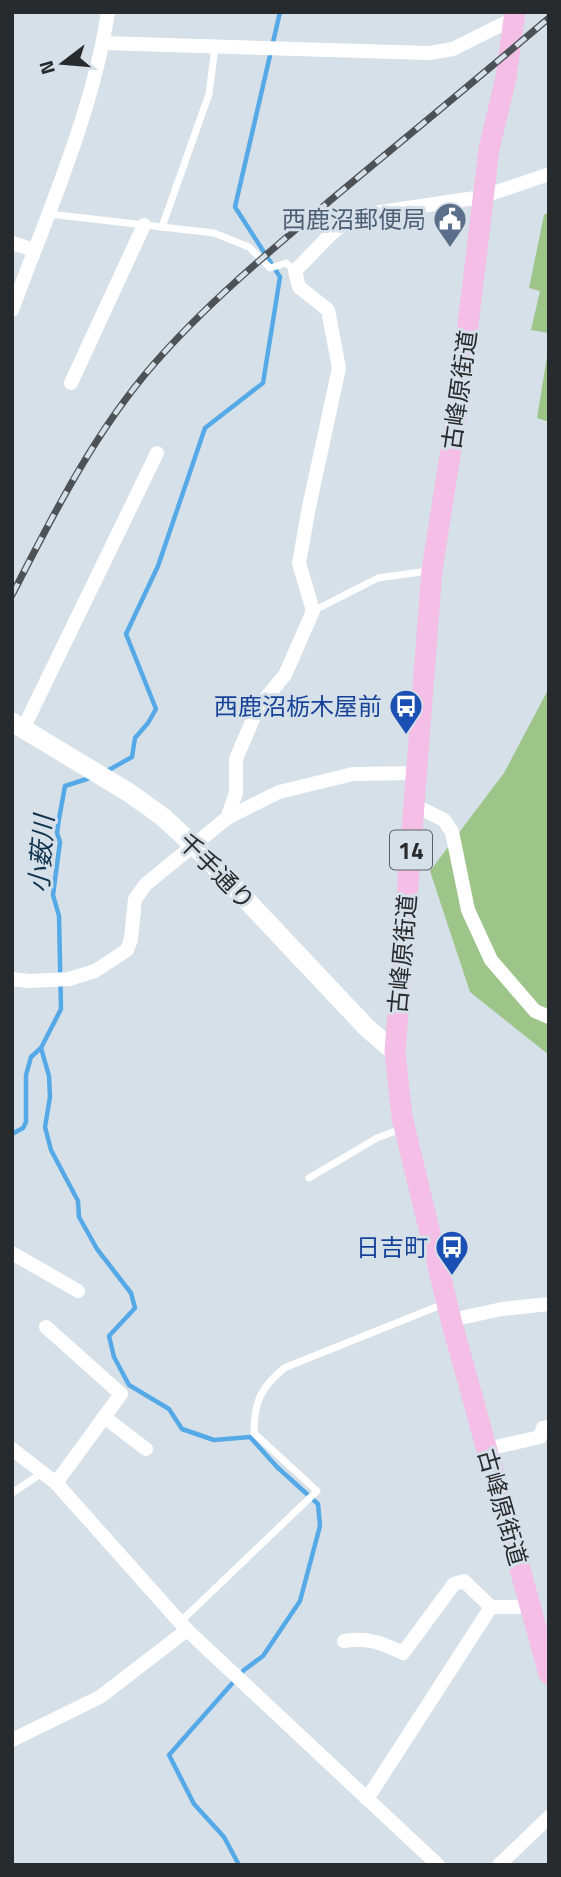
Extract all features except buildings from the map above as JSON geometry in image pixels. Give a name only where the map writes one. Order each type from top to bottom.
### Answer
[{"type":"main road","name":"古峰原街道","points":[[515,15],[506,78],[489,149],[460,392],[432,570],[395,1052],[404,1127],[449,1311],[548,1666]]},
{"type":"street","points":[[12,310],[84,112],[103,43],[108,12]]},
{"type":"street","points":[[103,43],[429,53],[453,50],[515,15]]},
{"type":"street","points":[[227,818],[236,793],[236,759],[240,749],[258,707],[285,674],[313,611],[299,563],[340,368],[328,310],[299,287],[295,271],[353,216],[482,197],[549,174]]},
{"type":"street","points":[[71,383],[144,225]]},
{"type":"street","points":[[12,243],[34,250]]},
{"type":"street","points":[[18,725],[157,453]]},
{"type":"street","name":"千手通り","points":[[18,725],[128,792],[163,817],[219,870],[367,1028],[395,1052]]},
{"type":"street","points":[[12,979],[69,979],[95,971],[127,950],[131,939],[135,899],[146,884],[227,818],[279,792],[353,774],[417,773]]},
{"type":"street","points":[[414,805],[443,820],[452,832],[468,910],[491,960],[535,1010],[549,1017]]},
{"type":"street","points":[[12,1253],[78,1291]]},
{"type":"street","points":[[449,1311],[549,1304]]},
{"type":"street","points":[[46,1326],[121,1394],[56,1483]]},
{"type":"street","points":[[104,1417],[146,1449]]},
{"type":"street","points":[[487,1449],[540,1437],[543,1428],[549,1427]]},
{"type":"street","points":[[12,1449],[56,1483],[184,1626],[438,1865]]},
{"type":"street","points":[[344,1641],[378,1641],[404,1653],[454,1584],[464,1581],[491,1608],[518,1607],[530,1602]]},
{"type":"street","points":[[367,1799],[491,1608]]},
{"type":"street","points":[[12,1740],[100,1697],[184,1626]]},
{"type":"street","points":[[499,1865],[549,1817]]},
{"type":"lane","points":[[162,227],[209,94],[215,47]]},
{"type":"lane","points":[[47,214],[214,233],[249,247],[270,268],[286,263],[295,271]]},
{"type":"lane","points":[[313,611],[377,578],[432,570]]},
{"type":"lane","points":[[309,1178],[377,1138],[404,1127]]},
{"type":"lane","points":[[184,1626],[317,1491],[254,1433],[254,1411],[266,1384],[284,1367],[449,1311]]},
{"type":"lane","points":[[12,1493],[43,1473]]},
{"type":"green space","points":[[549,212],[549,333],[531,330],[540,291],[529,288],[544,215]]},
{"type":"green space","points":[[549,344],[549,422],[537,418]]},
{"type":"green space","points":[[549,688],[549,1055],[470,992],[430,871],[504,773]]},
{"type":"waterway","points":[[107,771],[132,757],[135,738],[156,709],[126,634],[158,566],[205,428],[263,383],[280,277],[235,207],[280,12]]},
{"type":"waterway","name":"小薮川","points":[[12,1134],[23,1128],[26,1122],[26,1075],[31,1057],[41,1048],[61,1009],[59,916],[53,895],[60,842],[57,833],[65,786],[93,777]]},
{"type":"waterway","points":[[41,1048],[49,1076],[50,1097],[45,1127],[51,1150],[78,1201],[79,1217],[97,1249],[131,1293],[135,1308],[109,1336],[114,1357],[129,1385],[169,1409],[182,1429],[214,1440],[250,1437],[277,1467],[318,1504],[320,1526],[300,1601],[263,1656],[244,1670],[169,1755],[194,1804],[224,1837],[239,1865]]},
{"type":"railway","points":[[12,595],[93,447],[132,391],[174,342],[262,258],[549,18]]},
{"type":"place","name":"西鹿沼郵便局","points":[[450,249]]},
{"type":"place","name":"西鹿沼栃木屋前","points":[[406,736]]},
{"type":"place","name":"日吉町","points":[[452,1277]]}]
